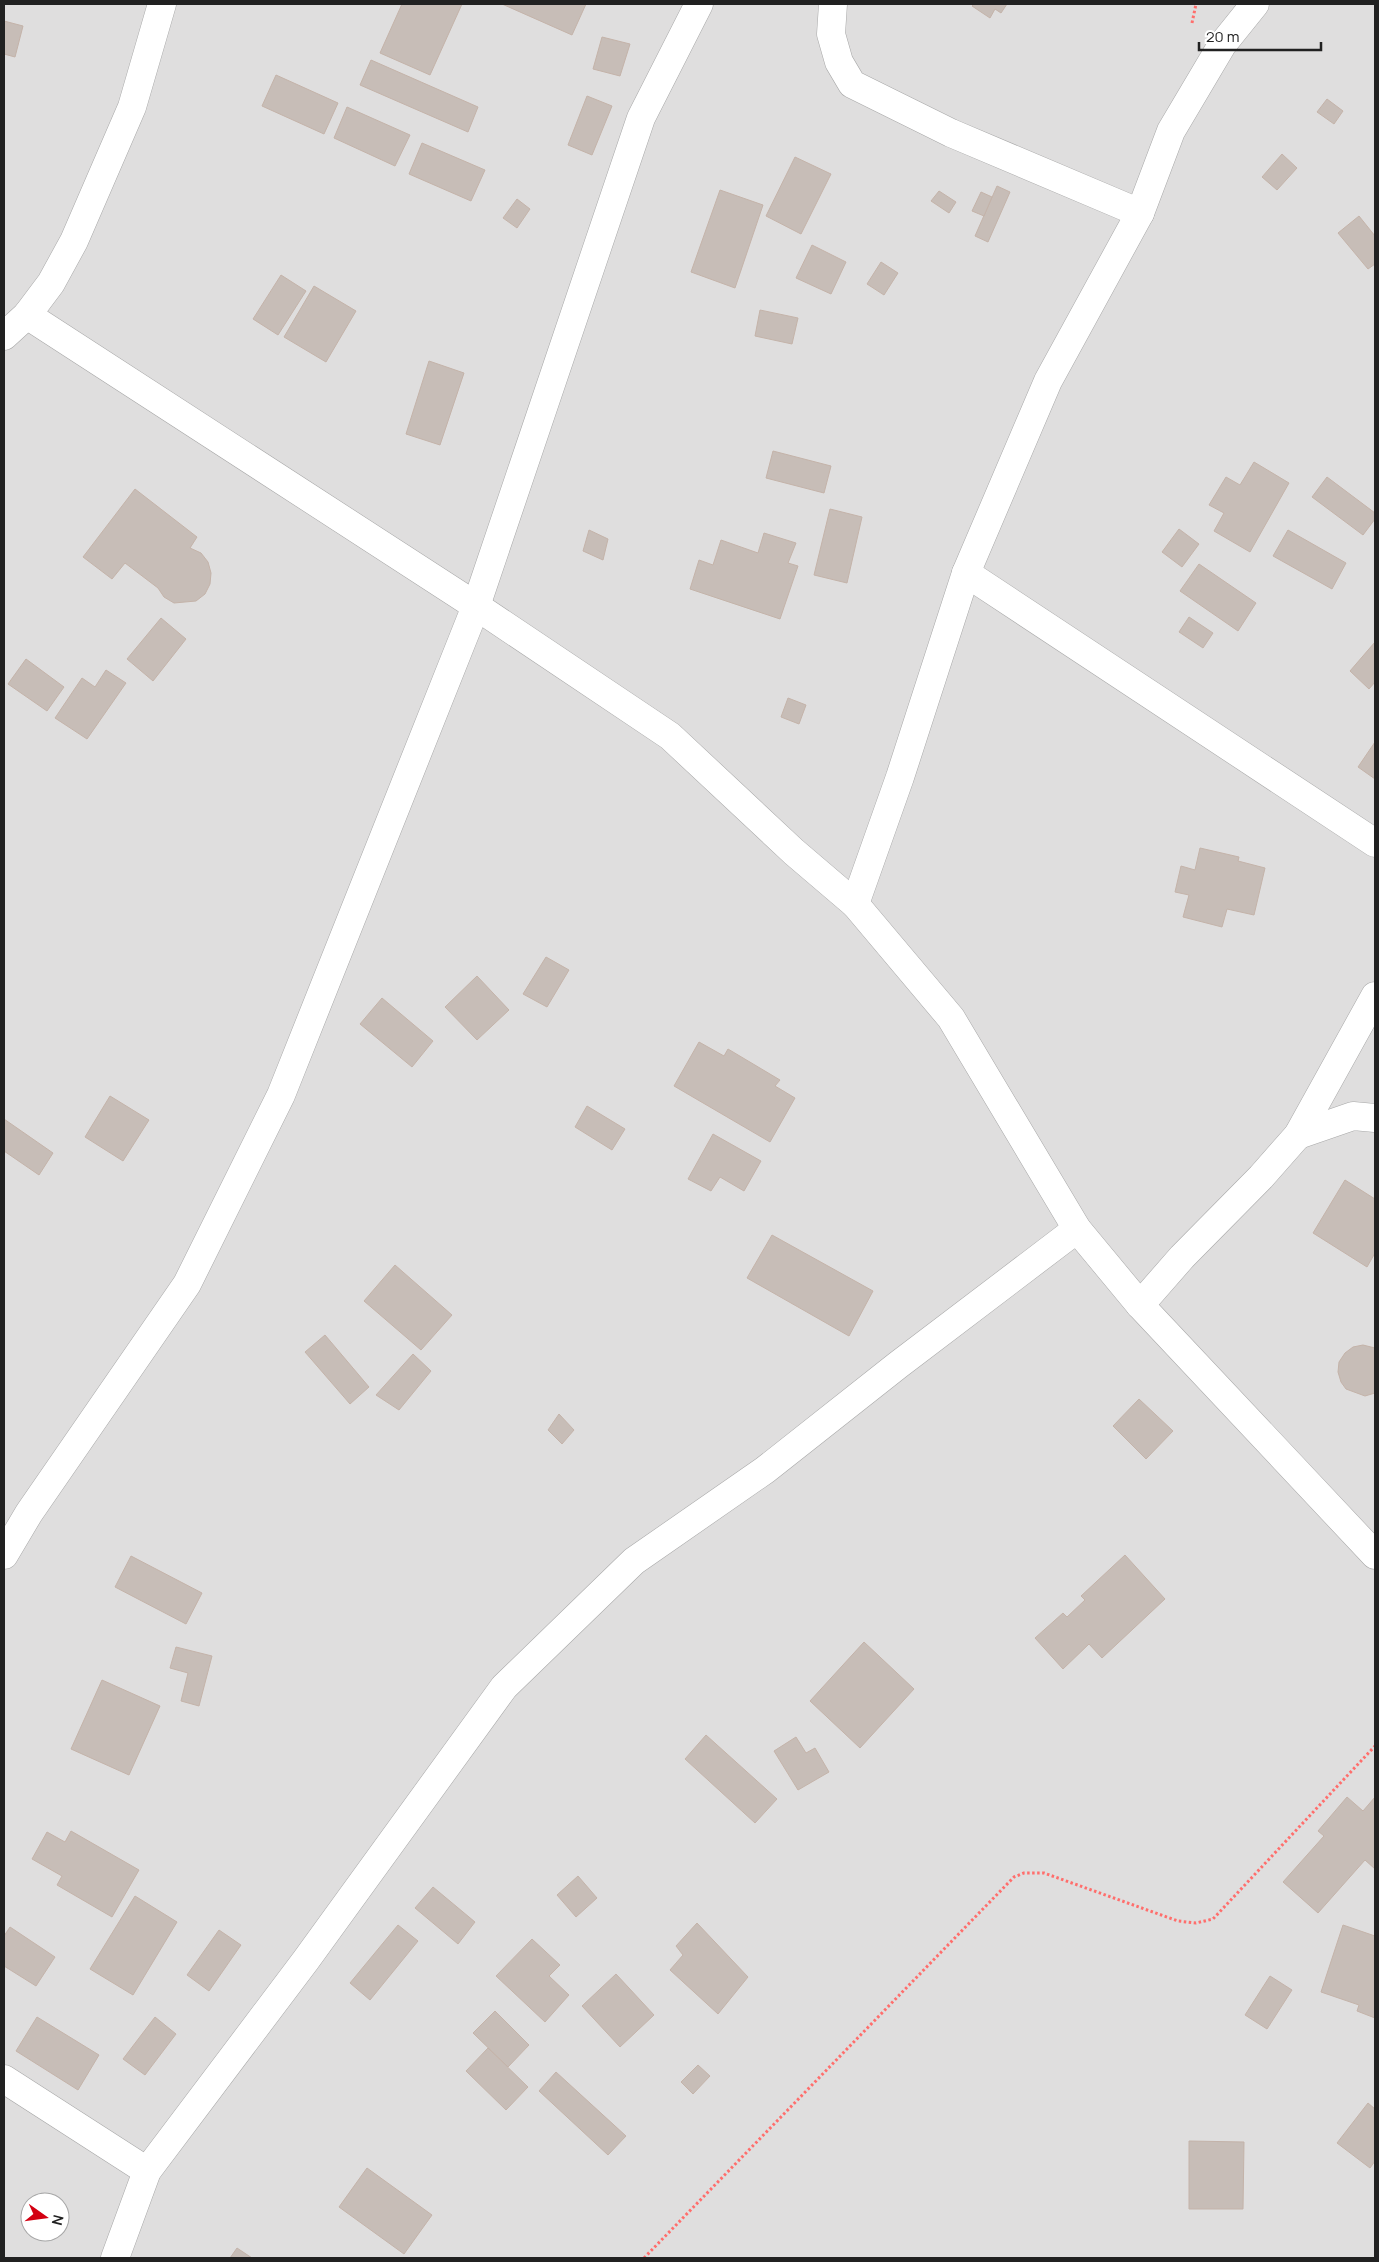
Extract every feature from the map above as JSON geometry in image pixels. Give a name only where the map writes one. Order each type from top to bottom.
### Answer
[{"type":"street","points":[[4,336],[27,315],[51,283],[74,241],[132,107],[162,4]]},
{"type":"street","points":[[4,1555],[29,1513],[187,1284],[281,1095],[476,606],[641,118],[699,4]]},
{"type":"street","points":[[833,4],[831,34],[839,62],[852,84],[951,133],[1140,213]]},
{"type":"street","points":[[855,904],[900,777],[966,573],[1048,381],[1140,213],[1171,131],[1222,45],[1255,4]]},
{"type":"street","points":[[27,315],[476,606],[670,736],[794,852],[855,904],[951,1018],[1077,1230],[1140,1305],[1375,1555]]},
{"type":"street","points":[[966,573],[1375,843]]},
{"type":"street","points":[[1140,1305],[1182,1257],[1261,1177],[1298,1134],[1375,996]]},
{"type":"street","points":[[1298,1134],[1353,1116],[1375,1118]]},
{"type":"street","points":[[115,2258],[147,2171],[306,1960],[504,1687],[634,1561],[765,1470],[898,1365],[1077,1230]]},
{"type":"street","points":[[4,2079],[147,2171]]},
{"type":"path","points":[[644,2258],[999,1890],[1014,1877],[1024,1873],[1044,1873],[1178,1921],[1196,1923],[1213,1919],[1375,1746]]},
{"type":"shaded area","points":[[4,4],[1375,4],[1375,2258],[4,2258]]},
{"type":"building","points":[[402,4],[462,4],[430,75],[380,53]]},
{"type":"building","points":[[502,4],[586,4],[572,35]]},
{"type":"building","points":[[974,4],[1007,4],[1001,13],[995,9],[990,18],[972,6]]},
{"type":"building","points":[[4,21],[23,26],[15,57],[4,54]]},
{"type":"building","points":[[602,37],[630,44],[620,76],[593,69]]},
{"type":"building","points":[[371,60],[478,107],[468,132],[360,85]]},
{"type":"building","points":[[276,75],[338,103],[324,134],[262,106]]},
{"type":"building","points":[[587,96],[612,106],[592,155],[568,145]]},
{"type":"building","points":[[1327,99],[1343,111],[1334,124],[1317,112]]},
{"type":"building","points":[[347,107],[410,135],[395,166],[334,138]]},
{"type":"building","points":[[422,143],[485,170],[471,201],[409,174]]},
{"type":"building","points":[[1282,154],[1297,168],[1277,190],[1262,177]]},
{"type":"building","points":[[795,157],[831,174],[801,234],[766,216]]},
{"type":"building","points":[[997,186],[1010,192],[988,242],[975,236]]},
{"type":"building","points":[[720,190],[763,205],[735,288],[691,272]]},
{"type":"building","points":[[939,191],[956,202],[949,213],[931,201]]},
{"type":"building","points":[[981,192],[992,197],[984,216],[972,211]]},
{"type":"building","points":[[517,199],[530,209],[517,228],[503,218]]},
{"type":"building","points":[[1359,216],[1375,236],[1375,264],[1368,269],[1338,233]]},
{"type":"building","points":[[812,245],[846,262],[831,294],[796,278]]},
{"type":"building","points":[[881,262],[898,273],[884,295],[867,284]]},
{"type":"building","points":[[281,275],[306,291],[278,335],[253,319]]},
{"type":"building","points":[[314,286],[356,311],[326,362],[284,337]]},
{"type":"building","points":[[760,310],[798,318],[792,344],[755,336]]},
{"type":"building","points":[[429,361],[464,373],[440,445],[406,434]]},
{"type":"building","points":[[773,451],[831,466],[824,493],[766,478]]},
{"type":"building","points":[[1254,462],[1289,483],[1250,552],[1214,531],[1224,513],[1209,505],[1226,477],[1240,485]]},
{"type":"building","points":[[1327,477],[1375,513],[1375,519],[1363,535],[1312,497]]},
{"type":"building","points":[[135,489],[197,537],[190,548],[201,553],[208,562],[211,573],[210,584],[205,594],[196,601],[174,603],[164,597],[158,588],[125,563],[112,579],[83,557]]},
{"type":"building","points":[[830,509],[862,517],[847,583],[814,575]]},
{"type":"building","points":[[1179,529],[1199,544],[1182,567],[1162,552]]},
{"type":"building","points":[[589,530],[608,539],[603,560],[583,551]]},
{"type":"building","points":[[1288,530],[1346,563],[1332,589],[1273,556]]},
{"type":"building","points":[[764,533],[796,543],[788,563],[798,566],[780,619],[690,589],[699,560],[713,565],[721,540],[758,553]]},
{"type":"building","points":[[1199,564],[1256,603],[1238,631],[1180,591]]},
{"type":"building","points":[[1189,617],[1213,633],[1203,648],[1179,632]]},
{"type":"building","points":[[161,618],[186,639],[153,681],[127,659]]},
{"type":"building","points":[[1375,642],[1375,682],[1369,689],[1350,671]]},
{"type":"building","points":[[26,659],[64,687],[47,711],[8,684]]},
{"type":"building","points":[[106,670],[126,683],[87,739],[55,718],[82,678],[95,687]]},
{"type":"building","points":[[788,698],[806,705],[799,724],[781,717]]},
{"type":"building","points":[[1375,742],[1375,779],[1358,767]]},
{"type":"building","points":[[1200,848],[1239,857],[1238,861],[1265,868],[1254,915],[1227,909],[1222,927],[1183,917],[1189,895],[1175,892],[1181,866],[1195,870]]},
{"type":"building","points":[[546,957],[569,970],[547,1007],[523,994]]},
{"type":"building","points":[[477,976],[509,1010],[477,1040],[445,1007]]},
{"type":"building","points":[[382,998],[433,1041],[412,1067],[360,1024]]},
{"type":"building","points":[[699,1042],[724,1056],[728,1049],[780,1080],[775,1086],[795,1098],[770,1142],[674,1086]]},
{"type":"building","points":[[110,1096],[149,1120],[123,1161],[85,1137]]},
{"type":"building","points":[[587,1106],[625,1129],[612,1150],[575,1127]]},
{"type":"building","points":[[4,1119],[53,1153],[39,1175],[4,1151]]},
{"type":"building","points":[[713,1134],[761,1161],[744,1191],[720,1177],[711,1191],[688,1179]]},
{"type":"building","points":[[1345,1180],[1375,1199],[1375,1253],[1367,1267],[1313,1233]]},
{"type":"building","points":[[772,1235],[873,1291],[849,1336],[747,1278]]},
{"type":"building","points":[[395,1265],[452,1315],[421,1350],[364,1301]]},
{"type":"building","points":[[325,1335],[369,1387],[350,1404],[305,1352]]},
{"type":"building","points":[[1363,1345],[1375,1348],[1375,1393],[1365,1396],[1346,1389],[1341,1382],[1338,1372],[1339,1362],[1345,1353],[1353,1347]]},
{"type":"building","points":[[413,1354],[431,1371],[399,1410],[376,1395]]},
{"type":"building","points":[[1139,1399],[1173,1431],[1146,1459],[1113,1426]]},
{"type":"building","points":[[559,1414],[574,1430],[562,1444],[548,1430]]},
{"type":"building","points":[[1125,1555],[1165,1599],[1102,1658],[1089,1644],[1063,1669],[1035,1638],[1063,1613],[1067,1617],[1085,1600],[1081,1596]]},
{"type":"building","points":[[131,1556],[202,1593],[186,1624],[115,1587]]},
{"type":"building","points":[[864,1642],[914,1689],[860,1748],[810,1701]]},
{"type":"building","points":[[176,1647],[212,1656],[199,1706],[181,1701],[188,1673],[170,1668]]},
{"type":"building","points":[[102,1680],[160,1706],[129,1775],[71,1749]]},
{"type":"building","points":[[706,1735],[777,1799],[755,1823],[685,1759]]},
{"type":"building","points":[[796,1737],[806,1753],[815,1748],[829,1772],[798,1790],[774,1751]]},
{"type":"building","points":[[1347,1797],[1363,1811],[1375,1797],[1375,1869],[1365,1860],[1318,1913],[1283,1882],[1324,1836],[1318,1831]]},
{"type":"building","points":[[71,1831],[139,1870],[112,1917],[57,1885],[62,1876],[32,1859],[47,1832],[65,1842]]},
{"type":"building","points":[[578,1876],[597,1898],[576,1917],[557,1895]]},
{"type":"building","points":[[433,1887],[475,1922],[458,1944],[415,1908]]},
{"type":"building","points":[[135,1896],[177,1922],[133,1995],[90,1969]]},
{"type":"building","points":[[697,1923],[748,1977],[718,2014],[670,1970],[683,1955],[676,1946]]},
{"type":"building","points":[[398,1925],[418,1941],[370,2000],[350,1983]]},
{"type":"building","points":[[1343,1925],[1375,1936],[1375,2018],[1357,2011],[1359,2005],[1321,1992]]},
{"type":"building","points":[[10,1927],[55,1957],[36,1986],[4,1966],[4,1936]]},
{"type":"building","points":[[219,1930],[241,1945],[209,1991],[187,1975]]},
{"type":"building","points":[[532,1939],[560,1965],[549,1976],[569,1995],[545,2022],[496,1976]]},
{"type":"building","points":[[616,1974],[654,2015],[620,2047],[582,2006]]},
{"type":"building","points":[[1270,1976],[1292,1990],[1267,2029],[1245,2015]]},
{"type":"building","points":[[495,2011],[529,2045],[508,2067],[473,2033]]},
{"type":"building","points":[[37,2017],[99,2055],[78,2090],[16,2051]]},
{"type":"building","points":[[155,2017],[176,2034],[145,2075],[123,2059]]},
{"type":"building","points":[[488,2048],[528,2087],[506,2110],[466,2071]]},
{"type":"building","points":[[698,2065],[710,2076],[693,2094],[681,2082]]},
{"type":"building","points":[[556,2072],[626,2136],[608,2155],[539,2091]]},
{"type":"building","points":[[1368,2103],[1375,2109],[1375,2161],[1370,2168],[1337,2143]]},
{"type":"building","points":[[1189,2141],[1244,2142],[1243,2209],[1189,2209]]},
{"type":"building","points":[[367,2168],[432,2215],[404,2254],[339,2207]]},
{"type":"building","points":[[237,2248],[252,2258],[230,2258]]}]
